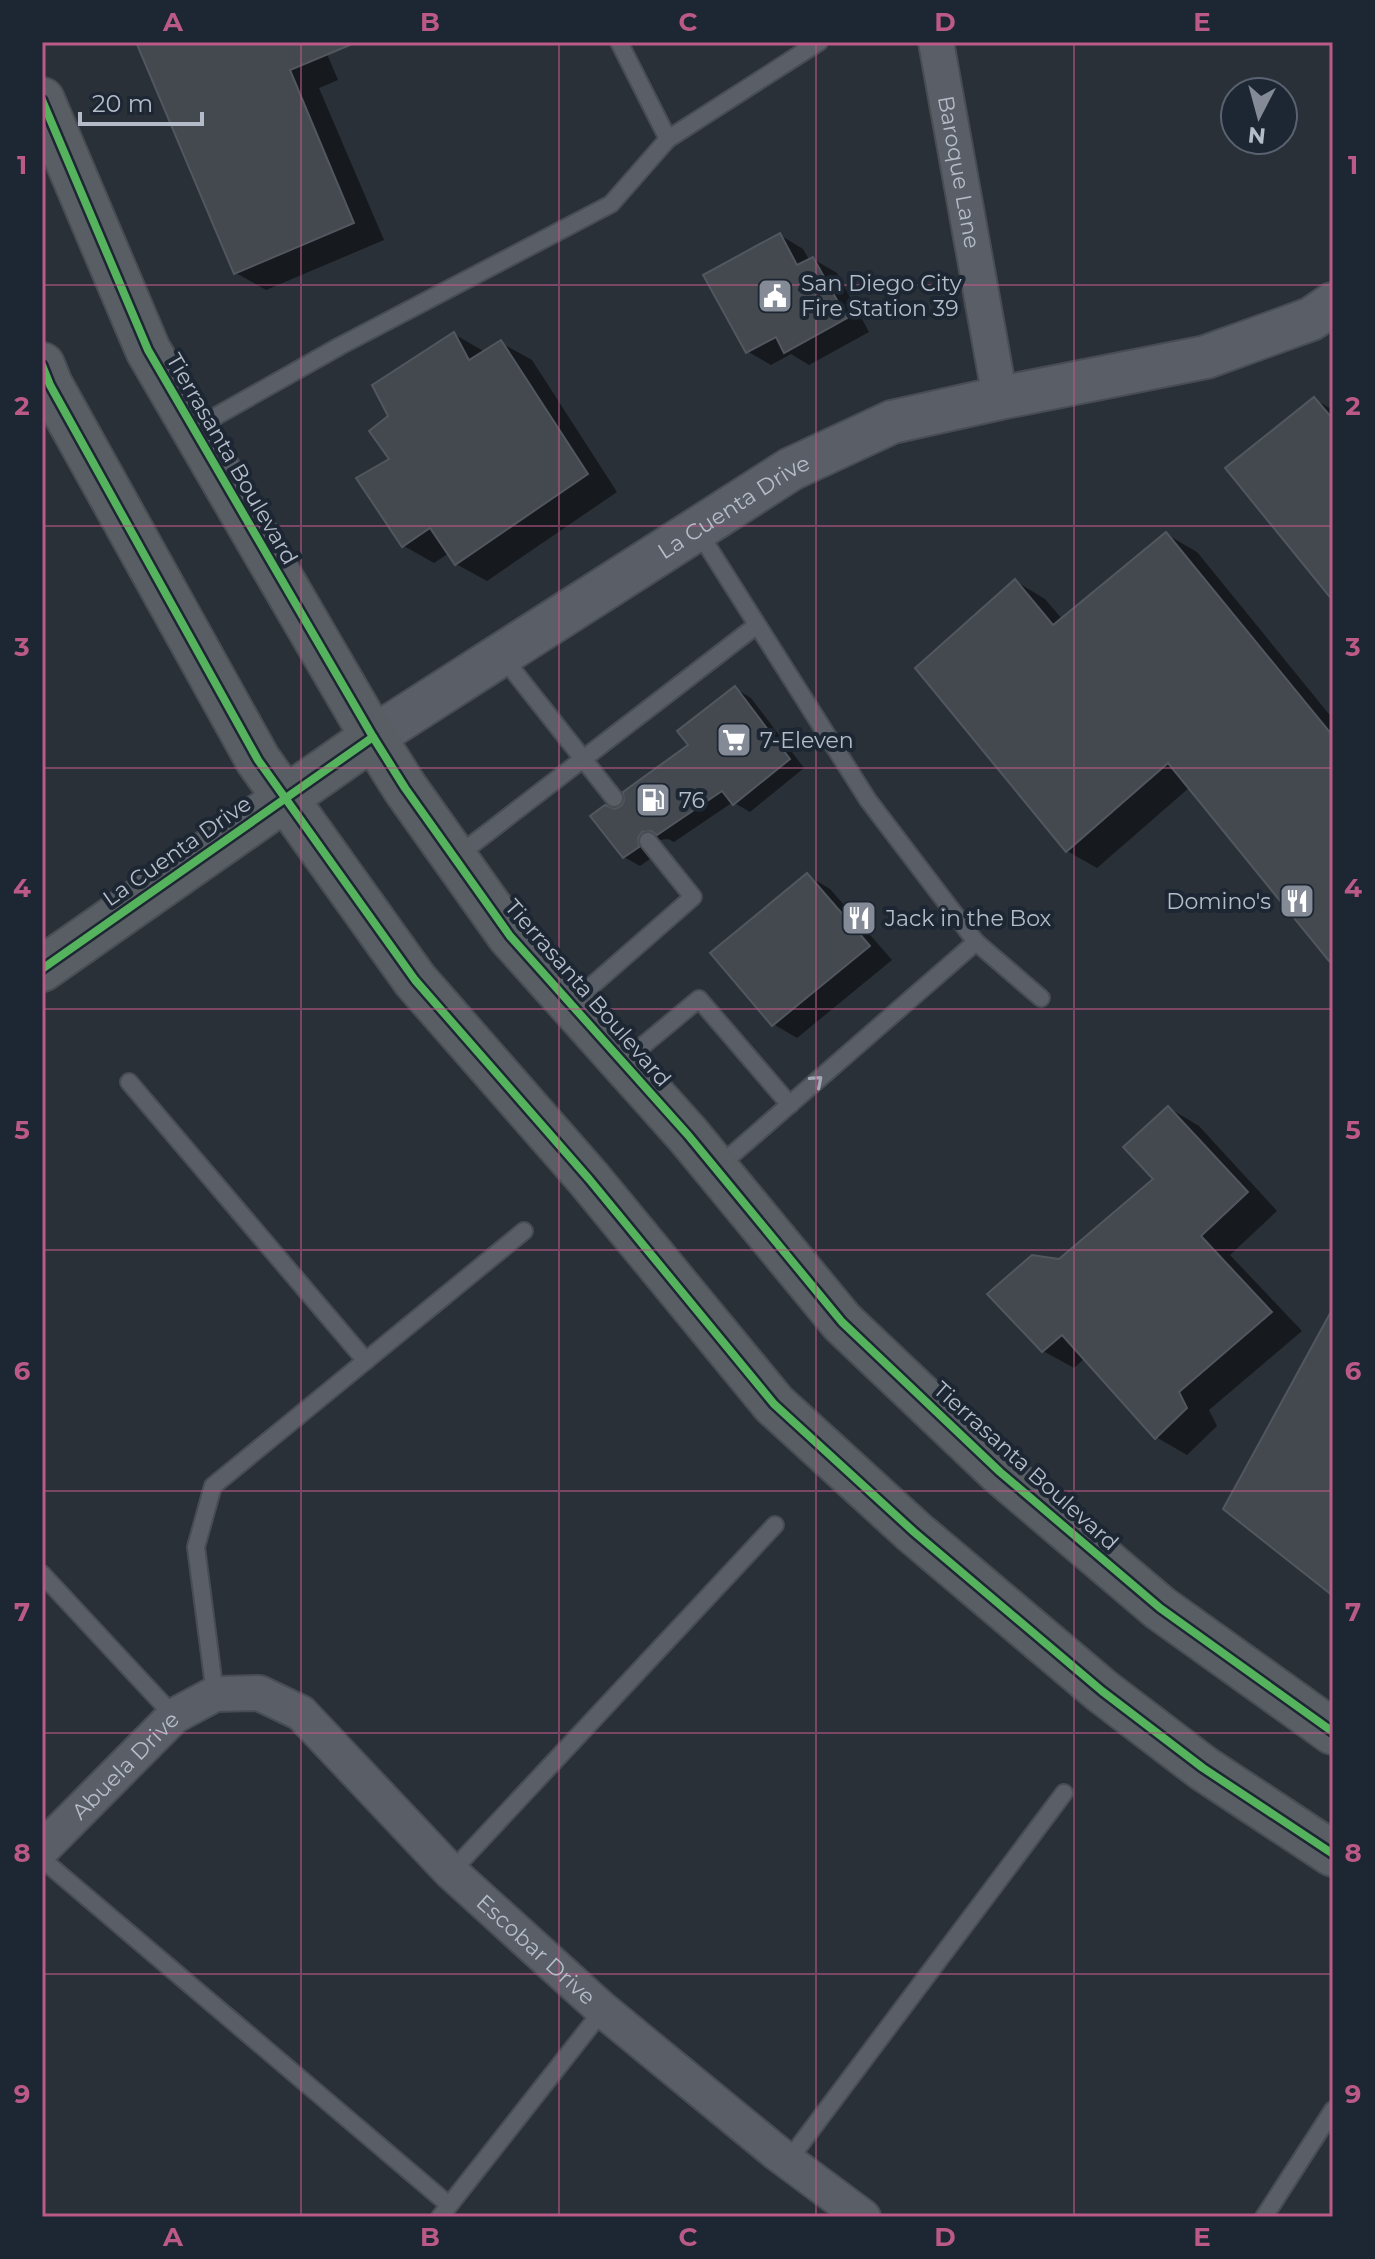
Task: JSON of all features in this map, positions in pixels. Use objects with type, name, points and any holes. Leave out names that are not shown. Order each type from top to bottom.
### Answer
[{"type":"main road","name":"Tierrasanta Boulevard","points":[[42,100],[148,350],[373,737],[510,936],[716,1169],[842,1322],[1000,1472],[1160,1608],[1330,1723]]},
{"type":"main road","points":[[42,365],[50,385],[258,760],[415,980],[589,1179],[774,1404],[914,1532],[1102,1691],[1203,1768],[1333,1854]]},
{"type":"main road","name":"La Cuenta Drive","points":[[42,969],[373,737]]},
{"type":"street","name":"Baroque Lane","points":[[936,42],[1000,398]]},
{"type":"street","name":"La Cuenta Drive","points":[[373,737],[791,469],[892,422],[1206,357],[1311,319],[1333,304]]},
{"type":"street","name":"Escobar Drive","points":[[215,1694],[259,1693],[301,1713],[451,1872],[603,2010],[788,2161],[863,2217]]},
{"type":"street","name":"Abuela Drive","points":[[42,1849],[174,1716],[215,1694]]},
{"type":"lane","points":[[619,42],[668,139]]},
{"type":"lane","points":[[194,429],[340,346],[611,204],[668,139],[819,42]]},
{"type":"lane","points":[[697,529],[868,800],[976,942],[1041,998]]},
{"type":"lane","points":[[455,858],[757,625]]},
{"type":"lane","points":[[501,655],[614,798]]},
{"type":"lane","points":[[571,1004],[693,897],[648,841]]},
{"type":"lane","points":[[716,1169],[976,942]]},
{"type":"lane","points":[[623,1062],[699,999],[790,1105]]},
{"type":"lane","points":[[129,1082],[366,1361]]},
{"type":"lane","points":[[215,1694],[196,1547],[213,1486],[524,1231]]},
{"type":"lane","points":[[451,1872],[775,1525]]},
{"type":"lane","points":[[42,1574],[174,1716]]},
{"type":"lane","points":[[788,2161],[1064,1793]]},
{"type":"lane","points":[[42,1859],[445,2211],[603,2010]]},
{"type":"lane","points":[[1264,2217],[1333,2110]]},
{"type":"building","points":[[136,42],[357,42],[290,70],[354,223],[234,274]]},
{"type":"building","name":"San Diego City Fire Station 39","points":[[780,233],[797,265],[813,257],[847,318],[784,353],[776,337],[746,353],[703,275]]},
{"type":"building","points":[[454,332],[469,360],[501,340],[588,474],[455,565],[430,528],[402,547],[356,478],[389,459],[369,431],[388,416],[372,385]]},
{"type":"building","points":[[1314,397],[1333,419],[1333,601],[1225,468]]},
{"type":"building","points":[[1166,532],[1333,736],[1333,966],[1168,763],[1066,852],[915,668],[1015,579],[1053,625]]},
{"type":"building","points":[[735,686],[790,759],[733,805],[722,791],[657,835],[651,831],[642,832],[638,838],[639,847],[623,858],[590,816],[605,805],[615,809],[621,806],[623,792],[688,745],[677,731]]},
{"type":"building","points":[[807,873],[870,946],[772,1026],[710,953]]},
{"type":"building","points":[[1168,1106],[1248,1192],[1201,1236],[1272,1312],[1179,1392],[1187,1408],[1155,1439],[1062,1335],[1042,1352],[987,1294],[1032,1255],[1059,1259],[1153,1179],[1123,1147]]},
{"type":"building","points":[[1333,1308],[1333,1596],[1223,1509]]},
{"type":"cycle path","points":[[42,100],[148,350],[373,737],[405,788],[510,936],[688,1135],[842,1322],[1000,1472],[1160,1608],[1333,1732]]},
{"type":"cycle path","points":[[42,365],[50,385],[258,760],[415,980],[589,1179],[774,1404],[914,1532],[1102,1691],[1203,1768],[1333,1854]]},
{"type":"cycle path","points":[[42,969],[373,737]]},
{"type":"place","name":"San Diego City Fire Station 39","points":[[775,296]]},
{"type":"place","name":"7-Eleven","points":[[734,740]]},
{"type":"place","name":"76","points":[[653,800]]},
{"type":"place","name":"Domino's","points":[[1297,901]]},
{"type":"place","name":"Jack in the Box","points":[[859,918]]}]
